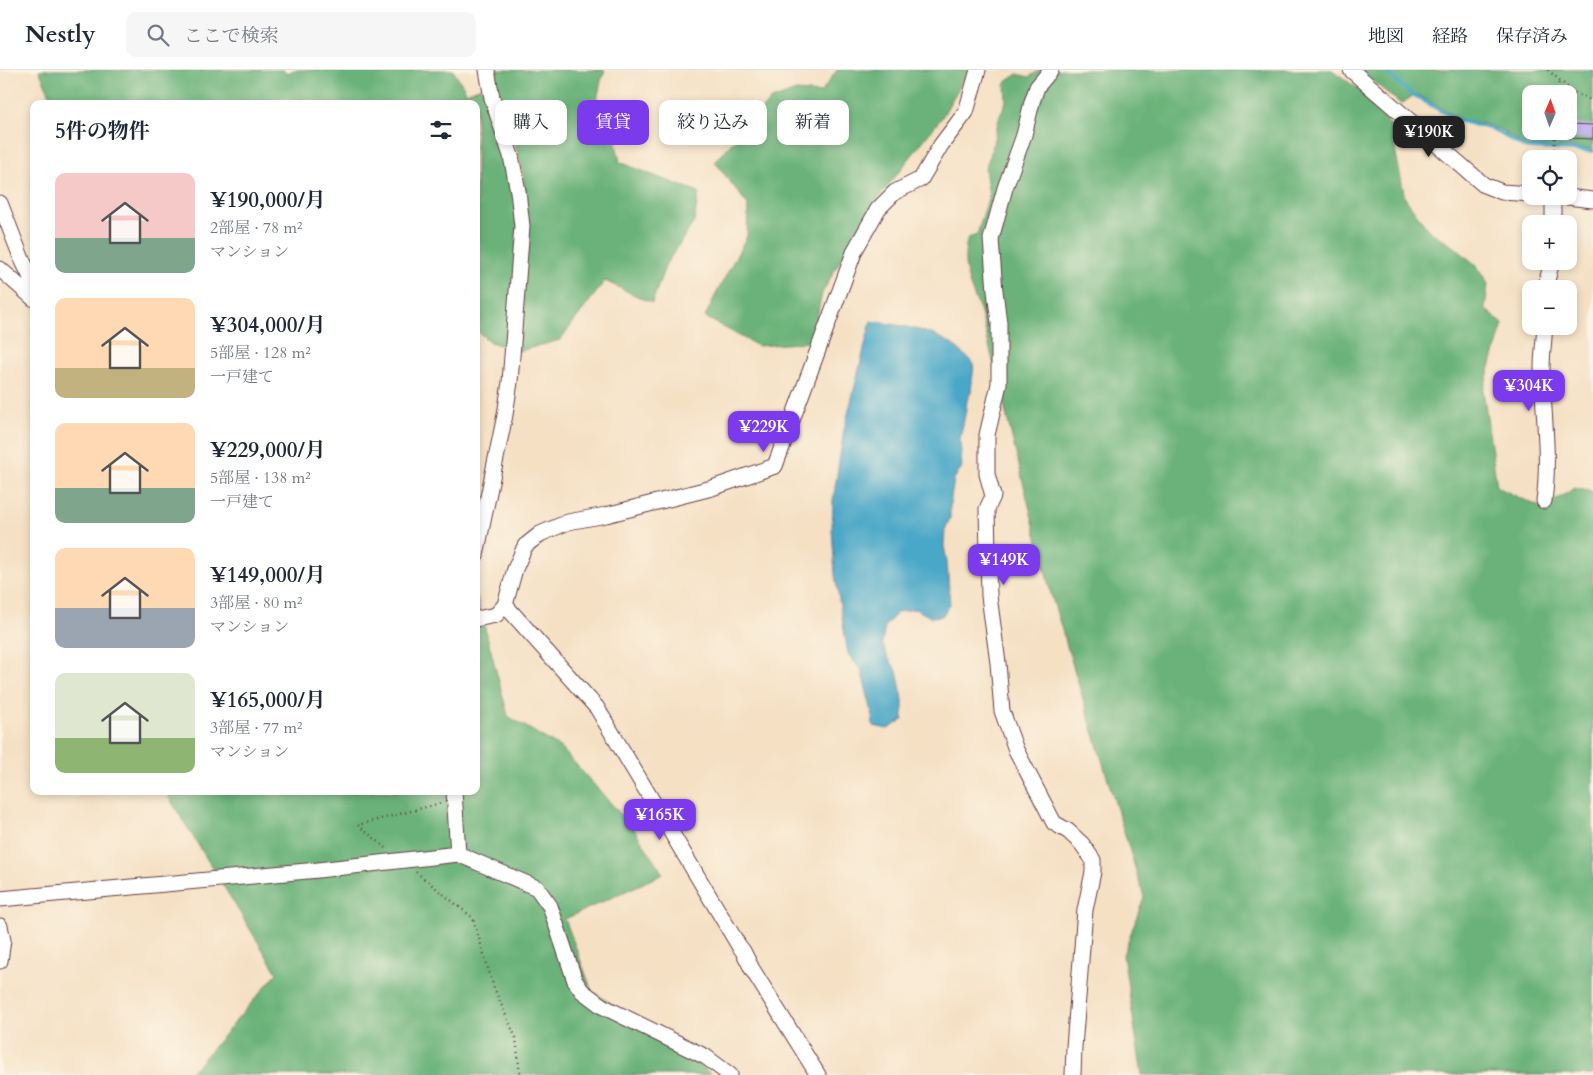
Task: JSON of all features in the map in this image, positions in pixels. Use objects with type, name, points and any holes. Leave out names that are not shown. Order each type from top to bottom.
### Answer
[{"type":"street","points":[[480,535],[509,390],[522,226],[511,156],[492,98],[487,70]]},
{"type":"street","points":[[480,618],[496,615],[505,605],[515,569],[525,546],[540,534],[568,522],[712,488],[774,466],[855,250],[878,209],[895,192],[921,179],[941,145],[966,112],[978,70]]},
{"type":"street","points":[[1051,70],[1037,87],[1024,135],[1004,188],[991,239],[994,291],[999,324],[999,384],[987,435],[987,474],[993,496],[988,509],[989,596],[1002,711],[1009,734],[1054,823],[1068,831],[1082,844],[1093,860],[1093,872],[1085,910],[1073,1075]]},
{"type":"street","points":[[1351,70],[1484,184],[1502,192],[1522,193]]},
{"type":"street","points":[[1577,198],[1593,200]]},
{"type":"street","points":[[0,203],[30,276]]},
{"type":"street","points":[[0,268],[30,295]]},
{"type":"street","points":[[1544,335],[1542,368],[1546,449],[1544,501]]},
{"type":"street","points":[[505,605],[597,708],[696,871],[701,883],[738,946],[743,951],[752,969],[818,1075]]},
{"type":"street","points":[[454,795],[458,854]]},
{"type":"street","points":[[0,900],[318,870],[458,854],[537,888],[550,906],[575,981],[582,991],[602,1006],[706,1058],[730,1075]]},
{"type":"street","points":[[0,926],[3,940],[0,961]]},
{"type":"path","points":[[1548,70],[1573,92],[1593,101]]},
{"type":"path","points":[[1559,81],[1559,85]]},
{"type":"path","points":[[388,850],[358,825],[454,795]]},
{"type":"path","points":[[412,869],[473,918],[494,988],[516,1038],[520,1075]]},
{"type":"green space","points":[[39,70],[283,70],[287,74],[293,70],[453,70],[466,93],[481,87],[487,93],[495,118],[495,145],[504,145],[523,204],[522,168],[515,145],[567,145],[567,100],[501,100],[490,70],[605,70],[597,100],[577,100],[577,145],[616,145],[620,162],[699,192],[694,222],[666,264],[652,303],[605,281],[560,340],[519,351],[490,342],[480,333],[480,100],[52,100]]},
{"type":"green space","points":[[837,70],[969,70],[942,117],[879,197],[856,232],[822,293],[812,342],[758,346],[705,317],[747,236],[748,205],[715,162],[730,145],[767,145],[767,103],[769,101],[796,91],[821,93]]},
{"type":"green space","points":[[1040,70],[1332,70],[1357,88],[1390,125],[1405,198],[1428,230],[1456,248],[1477,266],[1488,284],[1485,309],[1503,324],[1483,391],[1497,487],[1542,508],[1575,488],[1593,492],[1593,1075],[1142,1075],[1123,955],[1144,897],[1051,594],[980,309],[972,292],[965,266],[968,238],[977,235],[989,195],[985,168],[990,156],[999,118],[1006,102],[1005,83],[1017,74],[1029,77]]},
{"type":"green space","points":[[1359,70],[1593,70],[1593,149],[1526,146],[1499,129],[1461,120],[1419,95],[1414,95],[1401,104]]},
{"type":"green space","points":[[480,609],[508,716],[561,748],[634,829],[663,874],[565,919],[592,991],[682,1051],[712,1075],[187,1075],[199,1064],[277,973],[167,795],[480,795]]},
{"type":"water","points":[[871,321],[914,328],[934,335],[956,347],[974,364],[971,392],[967,400],[960,439],[962,467],[954,479],[950,518],[945,530],[944,546],[950,605],[942,616],[931,617],[915,609],[898,612],[885,626],[882,644],[897,671],[903,700],[903,720],[888,729],[873,726],[872,712],[861,670],[848,654],[835,575],[832,529],[833,500],[844,430]]},
{"type":"building","points":[[1578,124],[1593,125],[1593,139],[1578,138]]},
{"type":"waterway","points":[[1384,70],[1409,92],[1457,120],[1493,129],[1522,146],[1529,148],[1593,151]]}]
